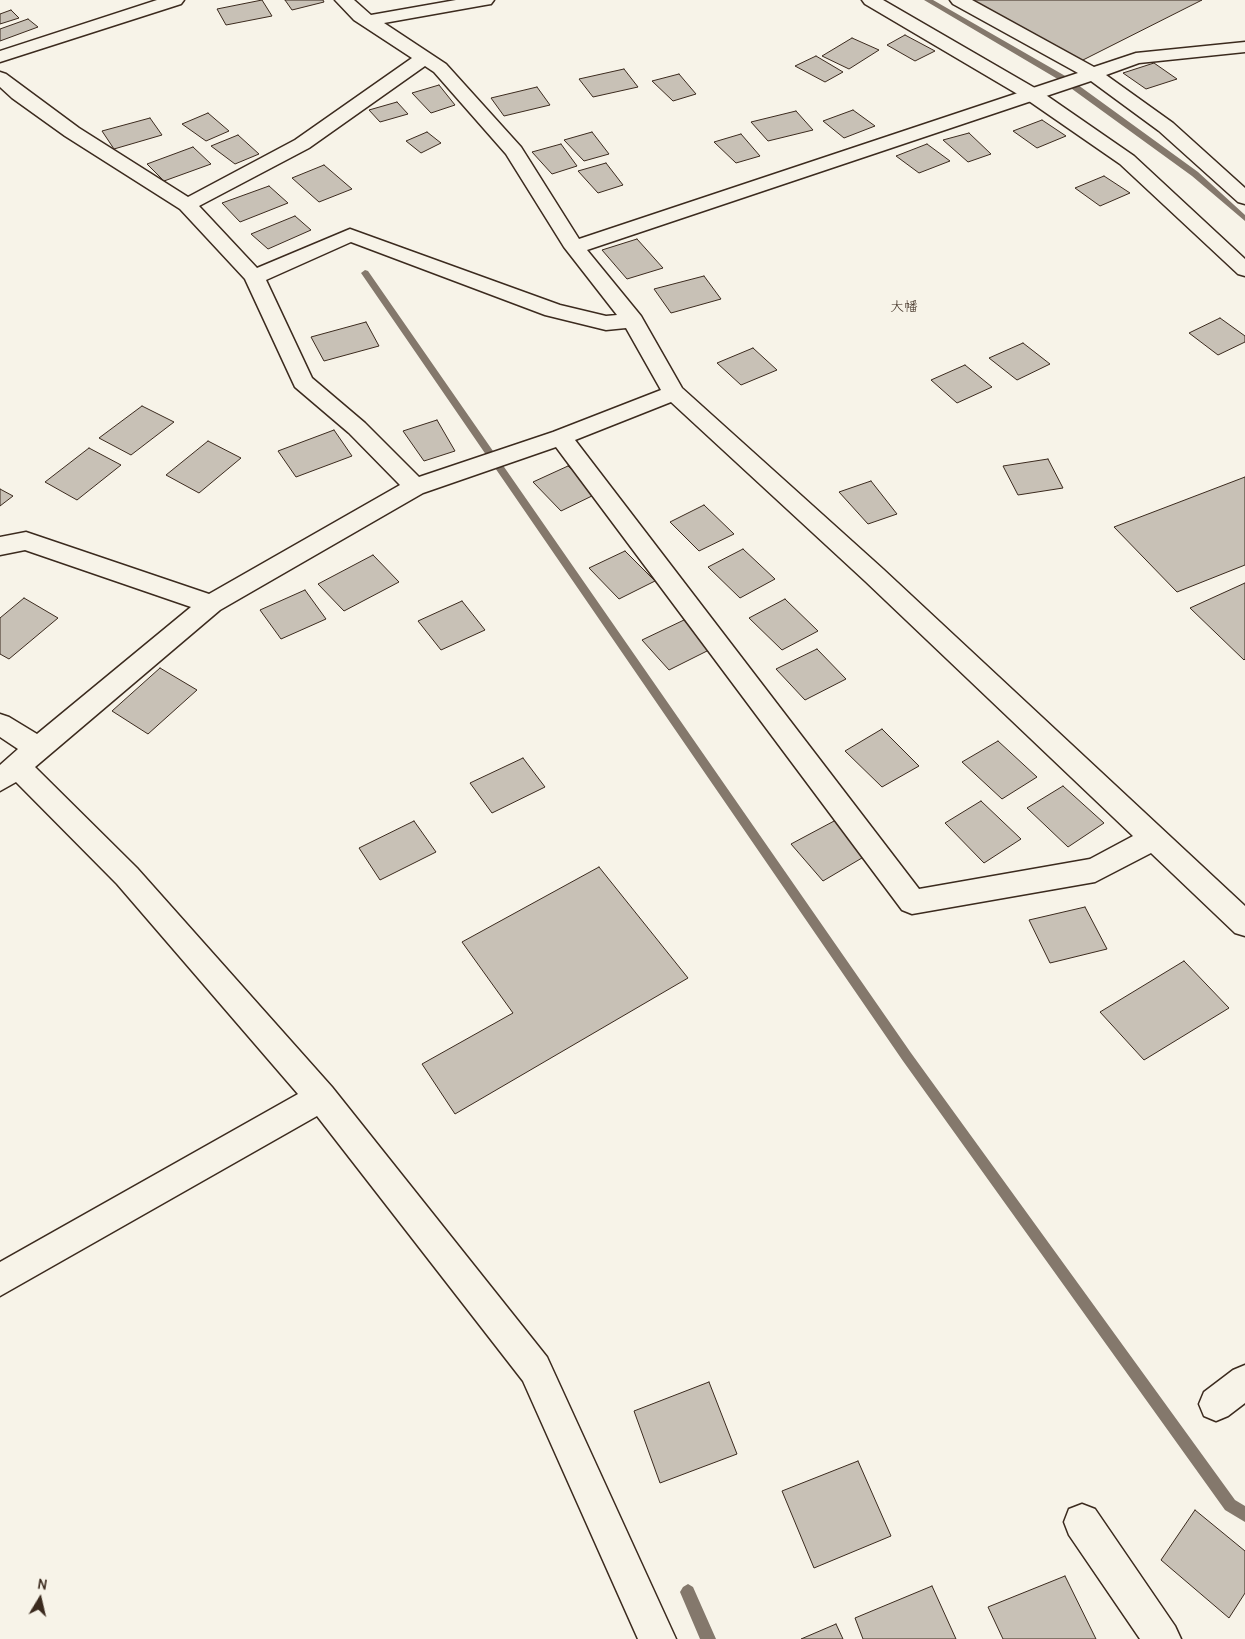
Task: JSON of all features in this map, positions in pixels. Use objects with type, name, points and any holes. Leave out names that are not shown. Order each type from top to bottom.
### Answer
[{"type":"street","points":[[0,57],[175,0]]},
{"type":"street","points":[[344,0],[368,21],[440,68],[514,151],[574,247],[633,321],[674,393],[874,576],[1245,924]]},
{"type":"street","points":[[368,21],[485,0]]},
{"type":"street","points":[[871,0],[1033,95],[1127,160],[1245,270]]},
{"type":"street","points":[[959,0],[1086,75],[1166,127],[1245,198]]},
{"type":"street","points":[[574,247],[1033,95],[1136,58],[1245,47]]},
{"type":"street","points":[[187,204],[302,144],[424,58]]},
{"type":"street","points":[[0,78],[72,132],[187,204],[254,277],[303,382],[357,428],[415,487]]},
{"type":"street","points":[[254,277],[350,235],[553,310],[606,324],[633,321]]},
{"type":"street","points":[[18,764],[210,604],[415,487],[561,437],[674,393]]},
{"type":"street","points":[[561,437],[912,902],[1095,870],[1153,838]]},
{"type":"street","points":[[0,546],[26,541],[210,604]]},
{"type":"street","points":[[0,724],[18,764],[126,876],[321,1097],[535,1370],[657,1639]]},
{"type":"street","points":[[0,1280],[321,1097]]},
{"type":"street","points":[[1216,1404],[1245,1382]]},
{"type":"street","points":[[1082,1522],[1162,1639]]},
{"type":"building","points":[[262,0],[272,16],[226,25],[217,9]]},
{"type":"building","points":[[285,0],[323,0],[324,2],[292,10]]},
{"type":"building","points":[[969,0],[1202,0],[1081,61]]},
{"type":"building","points":[[11,10],[19,18],[0,24],[0,14]]},
{"type":"building","points":[[28,19],[38,27],[0,41],[0,29]]},
{"type":"building","points":[[905,35],[935,51],[915,61],[887,45]]},
{"type":"building","points":[[852,38],[879,50],[849,69],[822,56]]},
{"type":"building","points":[[816,56],[843,72],[825,82],[795,66]]},
{"type":"building","points":[[1154,63],[1177,79],[1146,89],[1123,73]]},
{"type":"building","points":[[624,69],[638,87],[593,97],[579,79]]},
{"type":"building","points":[[679,74],[696,94],[673,101],[652,81]]},
{"type":"building","points":[[439,85],[455,105],[431,113],[412,93]]},
{"type":"building","points":[[537,87],[550,105],[504,116],[491,98]]},
{"type":"building","points":[[397,102],[408,114],[380,122],[369,110]]},
{"type":"building","points":[[853,110],[875,126],[844,138],[823,121]]},
{"type":"building","points":[[796,111],[813,130],[768,141],[751,122]]},
{"type":"building","points":[[208,113],[229,131],[206,141],[182,124]]},
{"type":"building","points":[[150,118],[162,135],[114,149],[102,131]]},
{"type":"building","points":[[1042,120],[1066,136],[1037,148],[1013,131]]},
{"type":"building","points":[[427,132],[441,143],[421,153],[406,141]]},
{"type":"building","points":[[592,132],[609,154],[584,161],[564,140]]},
{"type":"building","points":[[969,133],[991,154],[968,162],[943,140]]},
{"type":"building","points":[[741,134],[760,156],[736,163],[714,142]]},
{"type":"building","points":[[238,135],[259,154],[235,164],[211,146]]},
{"type":"building","points":[[561,144],[577,166],[552,174],[532,152]]},
{"type":"building","points":[[927,144],[950,161],[919,173],[896,156]]},
{"type":"building","points":[[193,147],[211,164],[164,181],[147,164]]},
{"type":"building","points":[[606,163],[623,185],[598,193],[578,171]]},
{"type":"building","points":[[324,165],[352,189],[319,202],[292,178]]},
{"type":"building","points":[[1104,176],[1130,193],[1100,206],[1075,188]]},
{"type":"building","points":[[269,186],[288,203],[240,222],[222,203]]},
{"type":"building","points":[[295,216],[311,230],[268,249],[251,234]]},
{"type":"building","points":[[637,239],[663,268],[627,279],[602,250]]},
{"type":"building","points":[[704,276],[721,299],[671,313],[654,289]]},
{"type":"building","points":[[1220,318],[1245,336],[1245,342],[1218,355],[1189,333]]},
{"type":"building","points":[[366,322],[379,346],[324,361],[311,337]]},
{"type":"building","points":[[1023,343],[1050,364],[1017,380],[989,358]]},
{"type":"building","points":[[753,348],[777,370],[741,385],[717,363]]},
{"type":"building","points":[[965,365],[992,387],[957,403],[931,380]]},
{"type":"building","points":[[142,406],[174,422],[131,455],[99,438]]},
{"type":"building","points":[[437,420],[455,451],[424,461],[403,431]]},
{"type":"building","points":[[334,430],[352,456],[296,477],[278,451]]},
{"type":"building","points":[[208,441],[241,458],[199,493],[166,475]]},
{"type":"building","points":[[89,448],[121,465],[77,500],[45,482]]},
{"type":"building","points":[[1048,459],[1063,488],[1018,495],[1003,466]]},
{"type":"building","points":[[568,466],[596,494],[561,511],[533,482]]},
{"type":"building","points":[[1245,477],[1245,565],[1177,592],[1114,527]]},
{"type":"building","points":[[871,481],[897,514],[868,524],[839,492]]},
{"type":"building","points":[[0,489],[13,496],[0,506]]},
{"type":"building","points":[[704,505],[734,534],[699,551],[670,522]]},
{"type":"building","points":[[743,549],[775,579],[740,598],[708,567]]},
{"type":"building","points":[[625,551],[655,581],[619,599],[589,568]]},
{"type":"building","points":[[373,555],[399,582],[344,611],[318,584]]},
{"type":"building","points":[[1245,583],[1245,659],[1244,660],[1190,608]]},
{"type":"building","points":[[305,590],[326,619],[281,639],[260,610]]},
{"type":"building","points":[[24,598],[58,618],[9,659],[0,654],[0,618]]},
{"type":"building","points":[[785,599],[818,631],[782,650],[749,618]]},
{"type":"building","points":[[462,601],[485,630],[441,650],[418,621]]},
{"type":"building","points":[[684,620],[711,649],[669,670],[642,640]]},
{"type":"building","points":[[817,649],[846,679],[805,700],[776,669]]},
{"type":"building","points":[[160,668],[197,690],[148,734],[112,711]]},
{"type":"building","points":[[882,729],[919,766],[882,787],[845,751]]},
{"type":"building","points":[[998,741],[1037,777],[1002,799],[962,762]]},
{"type":"building","points":[[523,758],[545,787],[492,813],[470,783]]},
{"type":"building","points":[[1063,786],[1104,823],[1068,847],[1027,808]]},
{"type":"building","points":[[981,801],[1021,839],[984,863],[945,823]]},
{"type":"building","points":[[836,820],[867,855],[823,881],[791,844]]},
{"type":"building","points":[[414,821],[436,852],[380,880],[359,848]]},
{"type":"building","points":[[599,867],[688,978],[455,1114],[422,1064],[513,1013],[462,942]]},
{"type":"building","points":[[1085,907],[1107,949],[1050,963],[1029,920]]},
{"type":"building","points":[[1184,961],[1229,1008],[1144,1060],[1100,1012]]},
{"type":"building","points":[[709,1382],[737,1454],[660,1483],[634,1411]]},
{"type":"building","points":[[858,1461],[891,1536],[814,1568],[782,1491]]},
{"type":"building","points":[[1195,1510],[1245,1551],[1245,1593],[1229,1618],[1161,1560]]},
{"type":"building","points":[[1065,1576],[1096,1639],[1003,1639],[988,1607]]},
{"type":"building","points":[[932,1586],[956,1639],[863,1639],[855,1618]]},
{"type":"building","points":[[836,1624],[843,1639],[801,1639]]},
{"type":"waterway","points":[[928,0],[1064,79],[1195,174],[1245,219]]},
{"type":"waterway","points":[[365,273],[907,1057],[1230,1505],[1245,1515]]},
{"type":"waterway","points":[[688,1592],[708,1639]]},
{"type":"district","name":"大幡","points":[[904,307]]}]
